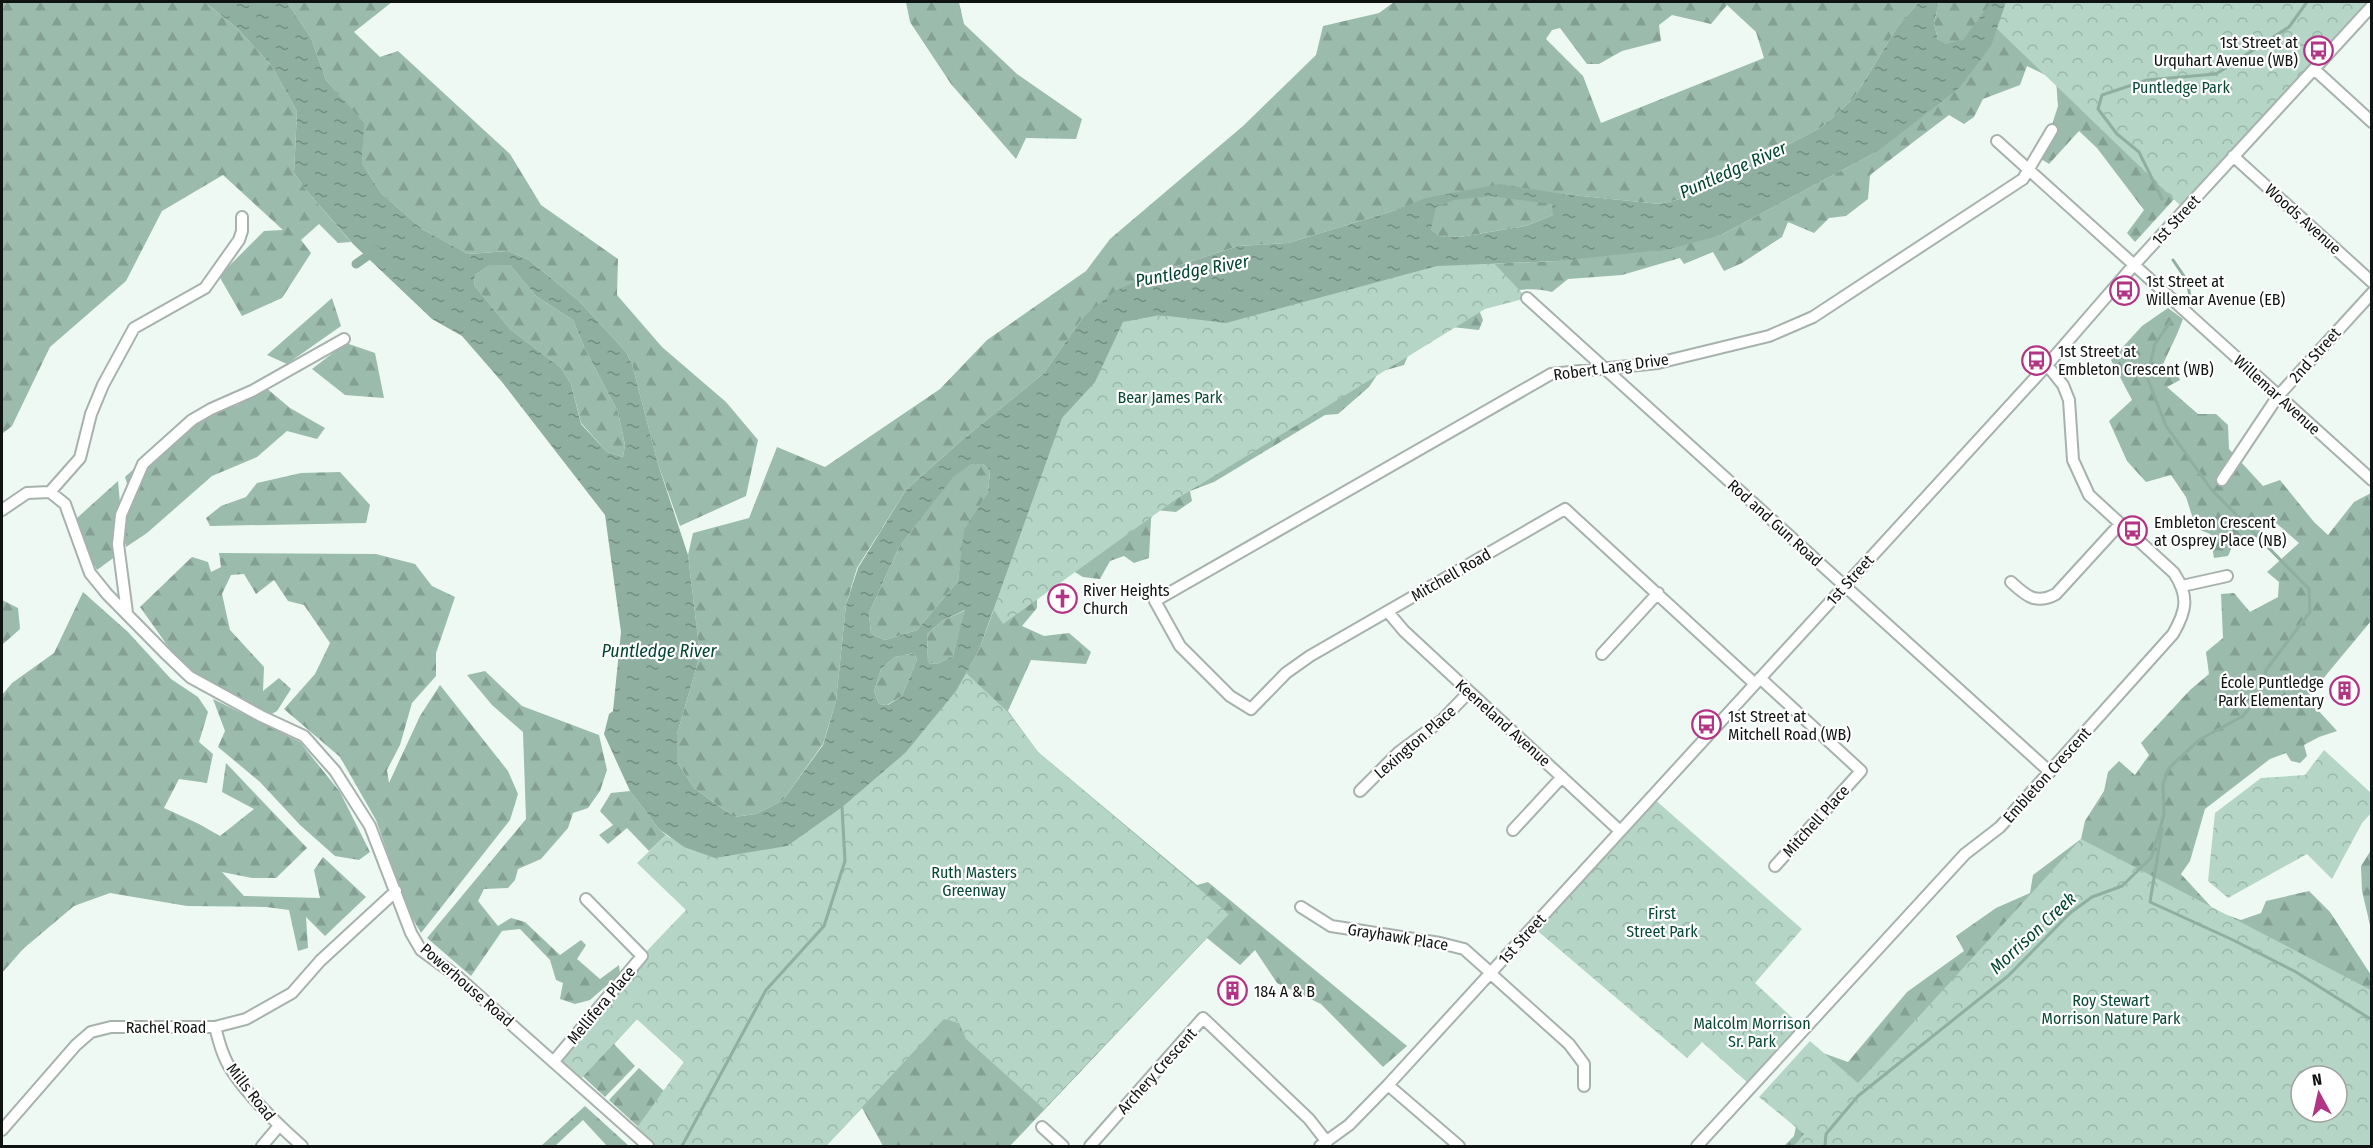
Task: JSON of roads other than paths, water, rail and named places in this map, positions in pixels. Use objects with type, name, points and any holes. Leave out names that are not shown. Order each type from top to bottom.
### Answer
[{"type":"street","name":"1st Street","points":[[1323,1144],[1348,1125],[1389,1085],[2372,6]]},
{"type":"street","points":[[2314,69],[2372,122]]},
{"type":"street","name":"Robert Lang Drive","points":[[1155,601],[1551,374],[1658,363],[1769,336],[1813,317],[2023,178],[2052,130]]},
{"type":"street","name":"Willemar Avenue","points":[[1997,141],[2372,480]]},
{"type":"street","name":"Woods Avenue","points":[[2234,156],[2372,282]]},
{"type":"street","points":[[2,510],[27,493],[50,492],[80,458],[91,414],[103,385],[134,328],[205,288],[239,240],[242,231],[242,217]]},
{"type":"street","name":"2nd Street","points":[[2222,480],[2278,396],[2372,293]]},
{"type":"street","name":"Rod and Gun Road","points":[[1527,298],[2050,772]]},
{"type":"street","points":[[127,613],[118,544],[121,515],[143,464],[192,420],[211,409],[252,392],[344,339]]},
{"type":"street","points":[[2047,365],[2063,385],[2069,400],[2073,460],[2089,495],[2174,573],[2182,586],[2227,576]]},
{"type":"street","name":"Powerhouse Road","points":[[50,492],[65,504],[90,573],[107,594],[190,677],[261,716],[304,736],[336,771],[370,826],[411,933],[421,950],[458,977],[648,1146]]},
{"type":"street","name":"Mitchell Road","points":[[1155,601],[1180,646],[1230,696],[1251,709],[1294,667],[1565,509],[1758,681]]},
{"type":"street","points":[[2011,582],[2033,599],[2045,600],[2056,594],[2120,524]]},
{"type":"street","name":"Embleton Crescent","points":[[1697,1146],[1965,854],[2000,827],[2173,634],[2182,619],[2184,610],[2182,586]]},
{"type":"street","points":[[1602,654],[1658,593]]},
{"type":"street","name":"Keeneland Avenue","points":[[1388,612],[1404,631],[1620,831]]},
{"type":"street","name":"Mitchell Place","points":[[1758,681],[1861,771],[1775,866]]},
{"type":"street","name":"Lexington Place","points":[[1360,792],[1400,752],[1442,720],[1469,692]]},
{"type":"street","points":[[1513,830],[1563,777]]},
{"type":"street","name":"Rachel Road","points":[[2,1130],[76,1045],[91,1032],[111,1027],[215,1027],[246,1019],[292,993],[320,961],[396,891]]},
{"type":"street","name":"Mellifera Place","points":[[554,1061],[642,956],[586,899]]},
{"type":"street","name":"Grayhawk Place","points":[[1301,907],[1331,926],[1440,943],[1464,949],[1569,1044],[1584,1064],[1584,1086]]},
{"type":"street","name":"Archery Crescent","points":[[1090,1146],[1203,1018],[1309,1119],[1323,1144]]},
{"type":"street","name":"Mills Road","points":[[215,1027],[222,1051],[231,1070],[279,1126],[302,1146]]},
{"type":"street","points":[[1389,1085],[1459,1146]]},
{"type":"street","points":[[262,1146],[279,1126]]},
{"type":"street","points":[[1042,1127],[1063,1146]]},
{"type":"water","name":"Puntledge River","points":[[205,2],[287,2],[311,38],[326,80],[364,123],[362,163],[381,193],[422,229],[468,254],[508,251],[529,260],[579,301],[626,352],[632,364],[658,464],[688,555],[700,655],[677,734],[677,762],[694,788],[734,817],[756,814],[783,800],[823,745],[836,701],[846,605],[858,568],[906,490],[962,440],[1044,373],[1083,317],[1115,291],[1150,275],[1238,246],[1288,243],[1396,210],[1426,198],[1500,184],[1562,194],[1660,204],[1688,197],[1822,127],[1854,98],[1898,26],[1919,2],[1939,2],[1934,23],[1938,40],[1946,44],[1963,40],[1991,2],[2006,2],[1991,46],[1959,88],[1878,151],[1721,235],[1670,249],[1558,261],[1437,266],[1226,323],[1160,315],[1123,322],[1095,382],[1062,418],[979,650],[956,691],[906,752],[842,807],[787,846],[715,858],[684,847],[659,829],[630,791],[604,734],[609,714],[613,711],[621,632],[605,515],[502,382],[462,336],[432,319],[353,244],[307,191],[294,173],[297,111],[271,65],[237,28]],"holes":[[[1490,196],[1552,204],[1553,215],[1526,226],[1460,237],[1439,236],[1431,229],[1436,207],[1454,200]],[[490,265],[510,265],[536,296],[573,320],[585,349],[618,412],[625,445],[623,457],[607,452],[581,424],[571,384],[561,368],[510,329],[474,285],[475,275]],[[972,464],[983,464],[990,471],[988,492],[964,530],[958,581],[917,630],[885,640],[871,634],[869,613],[899,547],[954,476]],[[965,610],[953,656],[937,664],[928,663],[927,634],[942,621]],[[914,653],[917,659],[902,696],[888,705],[879,704],[874,691],[881,669],[895,657]]]},
{"type":"waterway","name":"Morrison Creek","points":[[2162,199],[2139,152],[2117,134],[2098,109],[2102,95],[2147,80],[2216,74],[2289,27],[2307,2]]},
{"type":"waterway","points":[[356,264],[376,250]]},
{"type":"waterway","name":"Morrison Creek","points":[[2173,260],[2188,282],[2190,300]]},
{"type":"waterway","name":"Morrison Creek","points":[[1825,1146],[1826,1134],[1858,1096],[2008,976],[2070,913],[2092,897],[2122,886],[2151,858],[2164,815],[2163,784],[2169,768],[2199,740],[2243,716],[2260,694],[2266,670],[2310,612],[2309,589],[2211,489],[2166,426],[2147,377],[2155,344],[2170,322]]},
{"type":"waterway","points":[[682,1146],[766,990],[824,926],[845,861],[842,807]]},
{"type":"waterway","points":[[2162,829],[2150,902],[2296,972],[2372,1020]]},
{"type":"place","name":"1st Street at Urquhart Avenue (WB)","points":[[2319,51]]},
{"type":"place","name":"1st Street at Willemar Avenue (EB)","points":[[2125,290]]},
{"type":"place","name":"1st Street at Embleton Crescent (WB)","points":[[2037,360]]},
{"type":"place","name":"Embleton Crescent at Osprey Place (NB)","points":[[2133,531]]},
{"type":"place","name":"River Heights Church","points":[[1062,599]]},
{"type":"place","name":"École Puntledge Park Elementary","points":[[2345,691]]},
{"type":"place","name":"1st Street at Mitchell Road (WB)","points":[[1707,725]]},
{"type":"place","name":"184 A & B","points":[[1233,991]]},
{"type":"park label","name":"Puntledge Park","points":[[2181,87]]},
{"type":"park label","name":"Bear James Park","points":[[1170,397]]},
{"type":"park label","name":"Ruth Masters Greenway","points":[[974,881]]},
{"type":"park label","name":"First Street Park","points":[[1662,922]]},
{"type":"park label","name":"Roy Stewart Morrison Nature Park","points":[[2111,1009]]},
{"type":"park label","name":"Malcolm Morrison Sr. Park","points":[[1752,1032]]}]
